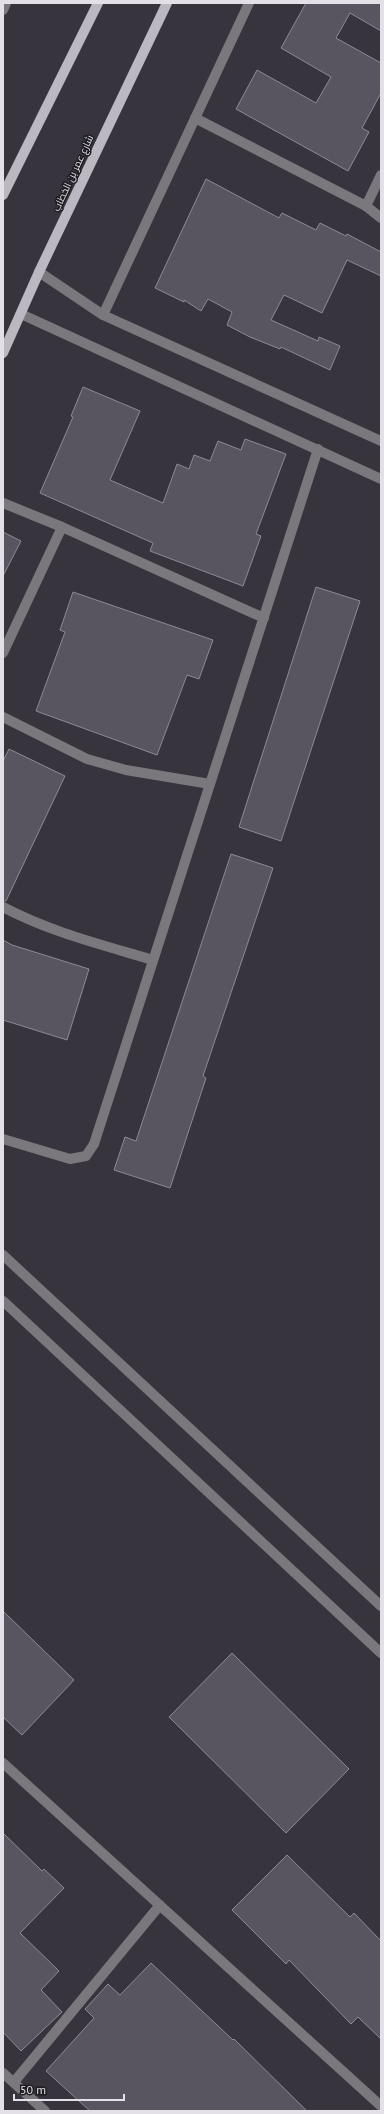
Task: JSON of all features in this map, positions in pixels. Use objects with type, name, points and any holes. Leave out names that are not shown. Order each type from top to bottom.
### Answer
[{"type":"main road","points":[[3,195],[98,3]]},
{"type":"main road","name":"شارع عمر بن الخطاب","points":[[3,353],[39,272],[167,3]]},
{"type":"street","points":[[3,10],[6,3]]},
{"type":"street","points":[[103,315],[249,3]]},
{"type":"street","points":[[195,118],[366,206],[381,218]]},
{"type":"street","points":[[366,206],[381,175]]},
{"type":"street","points":[[39,272],[103,315],[381,441]]},
{"type":"street","points":[[20,314],[381,479]]},
{"type":"street","points":[[3,1139],[70,1160],[86,1156],[94,1144],[318,449]]},
{"type":"street","points":[[3,503],[62,527],[264,618]]},
{"type":"street","points":[[3,653],[62,527]]},
{"type":"street","points":[[3,717],[87,759],[126,770],[210,784]]},
{"type":"street","points":[[3,907],[20,916],[70,936],[153,960]]},
{"type":"street","points":[[3,1255],[381,1606]]},
{"type":"street","points":[[3,1301],[381,1653]]},
{"type":"street","points":[[3,1762],[381,2106]]},
{"type":"street","points":[[14,2082],[160,1905]]},
{"type":"street","points":[[3,2073],[45,2111]]},
{"type":"building","points":[[306,3],[381,3],[381,31],[350,13],[336,38],[381,63],[381,93],[362,128],[369,132],[348,171],[236,109],[257,70],[316,103],[331,77],[281,48]]},
{"type":"building","points":[[206,179],[279,218],[282,213],[316,230],[320,223],[346,236],[347,234],[381,252],[381,276],[347,260],[322,313],[284,295],[271,320],[318,341],[319,337],[340,346],[330,370],[281,347],[280,349],[250,337],[227,325],[232,312],[208,299],[201,311],[184,300],[184,302],[155,288]]},
{"type":"building","points":[[83,387],[140,411],[110,480],[163,503],[177,464],[189,469],[194,455],[210,461],[218,441],[241,450],[245,439],[286,454],[256,534],[261,536],[243,586],[150,551],[153,543],[40,493],[73,417],[71,416]]},
{"type":"building","points":[[3,532],[21,541],[3,576]]},
{"type":"building","points":[[316,587],[360,601],[281,841],[239,827]]},
{"type":"building","points":[[73,592],[213,640],[199,679],[187,675],[157,755],[36,711],[65,632],[60,630]]},
{"type":"building","points":[[9,749],[65,776],[6,901],[3,901],[3,761]]},
{"type":"building","points":[[231,854],[273,868],[203,1076],[206,1078],[170,1188],[114,1170],[125,1137],[136,1141]]},
{"type":"building","points":[[3,940],[12,945],[89,969],[67,1040],[3,1020]]},
{"type":"building","points":[[3,1611],[74,1680],[22,1735],[3,1717]]},
{"type":"building","points":[[232,1653],[349,1769],[286,1833],[169,1717]]},
{"type":"building","points":[[3,1833],[42,1871],[44,1869],[64,1888],[20,1933],[59,1971],[41,1990],[62,2012],[21,2051],[3,2032]]},
{"type":"building","points":[[287,1855],[350,1917],[354,1913],[381,1941],[381,2039],[358,2017],[351,2024],[289,1960],[286,1964],[232,1910]]},
{"type":"building","points":[[151,1963],[233,2040],[234,2039],[307,2111],[90,2111],[46,2071],[94,2018],[85,2009],[108,1984],[120,1995]]}]
